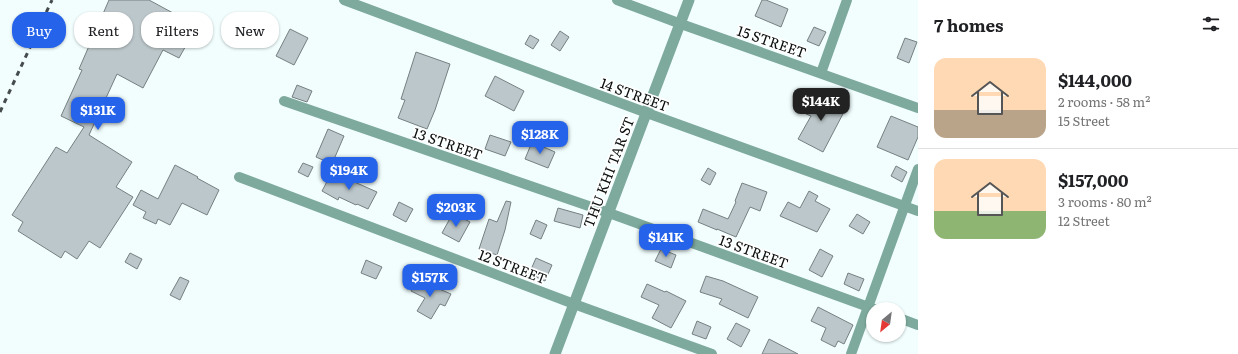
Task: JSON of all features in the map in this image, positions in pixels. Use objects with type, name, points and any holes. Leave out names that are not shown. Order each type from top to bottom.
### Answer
[{"type":"street","name":"14 STREET","points":[[344,0],[918,212]]},
{"type":"street","name":"15 STREET","points":[[617,0],[918,108]]},
{"type":"street","name":"THU KHI TAR ST","points":[[555,354],[689,0]]},
{"type":"street","points":[[820,73],[847,0]]},
{"type":"street","name":"13 STREET","points":[[284,101],[609,213],[866,306]]},
{"type":"street","points":[[873,302],[904,206],[918,169]]},
{"type":"street","name":"12 STREET","points":[[239,178],[574,304],[712,354]]},
{"type":"street","points":[[851,354],[866,320]]},
{"type":"street","points":[[906,321],[918,325]]},
{"type":"building","points":[[109,0],[149,0],[171,12],[141,12],[141,48],[185,48],[179,58],[163,50],[143,88],[117,74],[89,135],[132,162],[116,187],[133,197],[100,248],[89,241],[77,259],[65,251],[61,258],[18,231],[23,222],[12,215],[56,147],[67,153],[84,127],[61,116],[82,70],[79,69],[88,48],[133,48],[133,12],[104,12]]},
{"type":"building","points":[[762,0],[766,0],[788,9],[781,27],[755,16]]},
{"type":"building","points":[[814,27],[826,32],[819,46],[807,41]]},
{"type":"building","points":[[290,29],[308,38],[294,65],[276,56]]},
{"type":"building","points":[[560,31],[569,37],[560,51],[551,45]]},
{"type":"building","points":[[530,35],[539,40],[533,49],[525,44]]},
{"type":"building","points":[[905,38],[917,42],[909,63],[897,58]]},
{"type":"building","points":[[416,52],[450,64],[435,110],[427,129],[398,118],[405,100],[401,99]]},
{"type":"building","points":[[495,76],[524,91],[514,111],[485,96]]},
{"type":"building","points":[[297,85],[312,91],[307,102],[292,97]]},
{"type":"building","points":[[815,93],[846,108],[823,152],[798,139],[811,116],[806,114]]},
{"type":"building","points":[[891,116],[918,127],[918,137],[908,160],[877,147]]},
{"type":"building","points":[[328,129],[344,136],[332,164],[316,157]]},
{"type":"building","points":[[490,135],[511,142],[505,156],[485,149]]},
{"type":"building","points":[[532,142],[555,152],[548,168],[525,159]]},
{"type":"building","points":[[303,163],[313,167],[308,177],[298,172]]},
{"type":"building","points":[[175,165],[219,190],[207,215],[182,203],[170,225],[158,219],[156,224],[143,218],[146,212],[133,205],[141,190],[158,199]]},
{"type":"building","points":[[896,166],[907,172],[902,182],[891,176]]},
{"type":"building","points":[[708,168],[716,173],[710,185],[701,180]]},
{"type":"building","points":[[332,172],[377,192],[368,209],[339,197],[338,200],[322,191]]},
{"type":"building","points":[[742,183],[767,192],[760,211],[750,207],[736,237],[698,222],[703,209],[728,219],[736,202],[735,201]]},
{"type":"building","points":[[809,191],[818,196],[815,201],[830,209],[817,232],[780,216],[788,202],[800,208]]},
{"type":"building","points":[[506,201],[511,202],[505,230],[497,255],[479,249],[489,219],[497,222]]},
{"type":"building","points":[[399,202],[413,209],[406,222],[393,215]]},
{"type":"building","points":[[558,208],[583,215],[580,228],[554,221]]},
{"type":"building","points":[[453,213],[470,222],[459,242],[442,233]]},
{"type":"building","points":[[857,214],[870,222],[863,234],[849,226]]},
{"type":"building","points":[[536,220],[547,225],[541,239],[530,234]]},
{"type":"building","points":[[661,249],[676,255],[671,268],[655,261]]},
{"type":"building","points":[[820,249],[833,256],[822,277],[809,270]]},
{"type":"building","points":[[130,253],[142,259],[137,269],[125,262]]},
{"type":"building","points":[[536,258],[552,265],[545,281],[529,274]]},
{"type":"building","points":[[366,260],[382,267],[376,279],[361,273]]},
{"type":"building","points":[[848,273],[864,279],[859,291],[844,284]]},
{"type":"building","points":[[706,276],[723,281],[758,297],[748,318],[719,304],[722,299],[700,292]]},
{"type":"building","points":[[180,277],[189,281],[180,300],[170,295]]},
{"type":"building","points":[[416,279],[451,294],[445,306],[440,304],[431,319],[417,311],[425,298],[411,291]]},
{"type":"building","points":[[647,284],[686,301],[671,328],[652,318],[659,305],[641,297]]},
{"type":"building","points":[[818,307],[853,325],[844,344],[838,341],[835,347],[821,340],[826,328],[811,321]]},
{"type":"building","points":[[697,321],[711,327],[706,339],[692,334]]},
{"type":"building","points":[[736,323],[750,330],[741,347],[727,339]]},
{"type":"building","points":[[769,339],[798,354],[762,354]]},
{"type":"railway","points":[[0,112],[52,0]]}]
